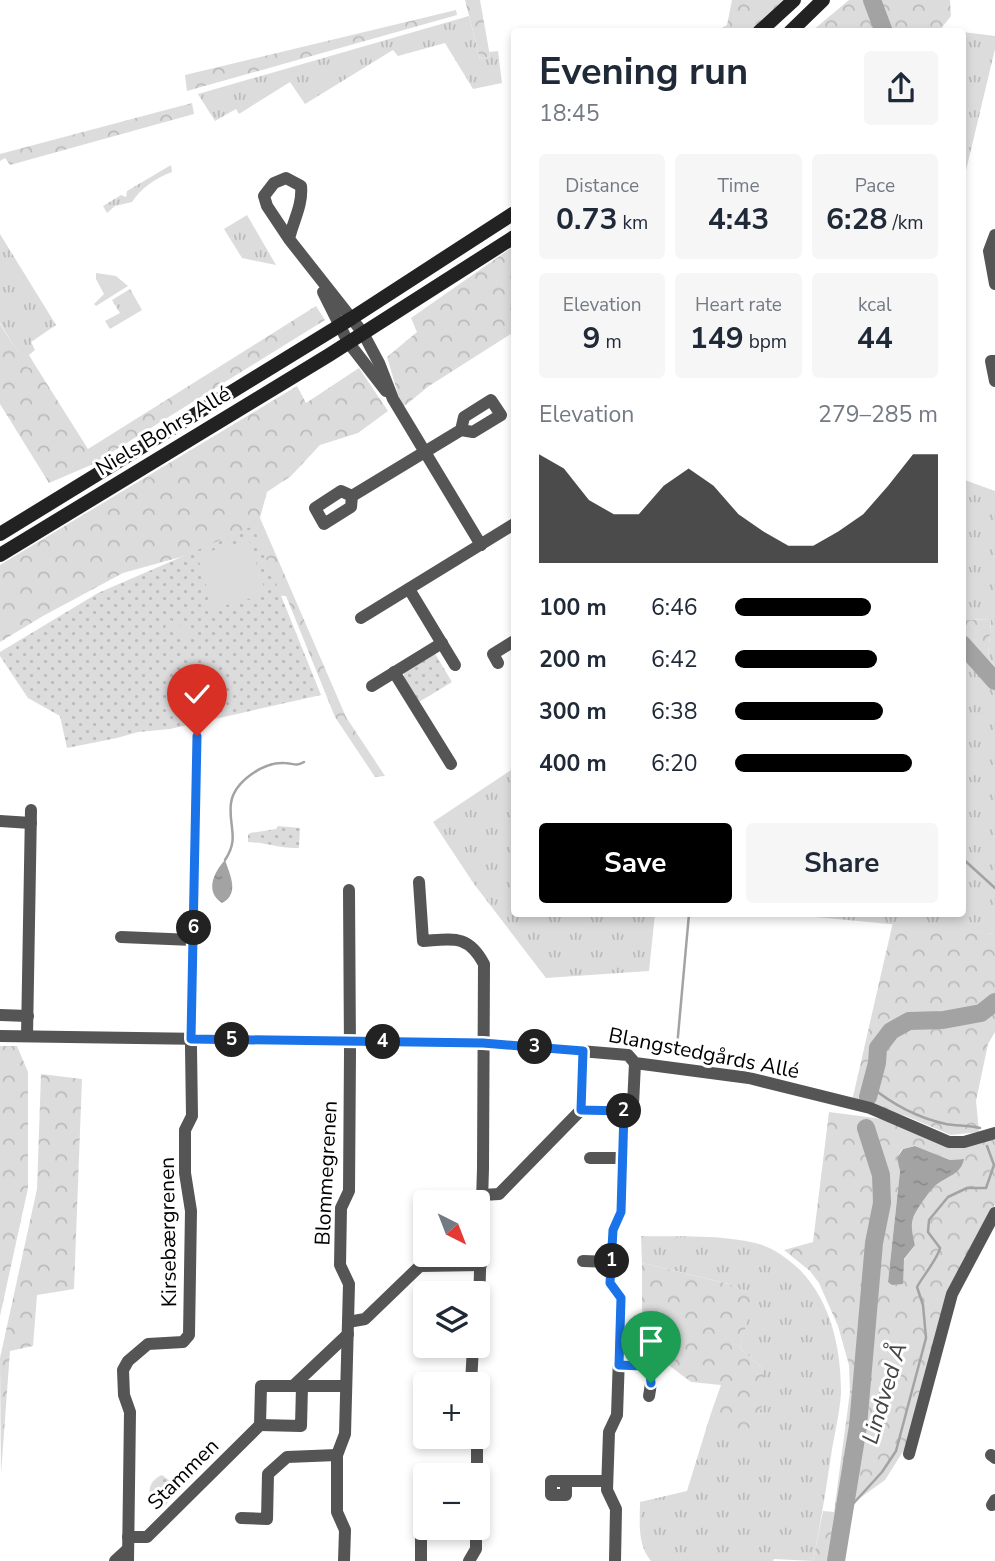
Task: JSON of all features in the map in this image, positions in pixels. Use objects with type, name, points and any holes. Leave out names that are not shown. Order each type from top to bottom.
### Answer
[{"type":"street","points":[[763,28],[794,0]]},
{"type":"street","points":[[794,28],[823,0]]},
{"type":"street","name":"Niels Bohrs Allé","points":[[0,555],[249,403],[447,257],[511,214]]},
{"type":"street","points":[[995,235],[989,251],[995,284]]},
{"type":"street","points":[[289,239],[351,329],[481,545]]},
{"type":"street","name":"Niels Bohrs Allé","points":[[0,534],[511,239]]},
{"type":"street","points":[[995,361],[991,361],[995,382]]},
{"type":"street","points":[[352,496],[461,429]]},
{"type":"street","points":[[361,618],[511,526]]},
{"type":"street","points":[[409,589],[455,665]]},
{"type":"street","points":[[372,686],[442,643]]},
{"type":"street","points":[[498,663],[493,654],[511,643]]},
{"type":"street","points":[[394,672],[451,764]]},
{"type":"street","name":"Kirsebærgrenen","points":[[128,1549],[130,1412],[124,1395],[123,1370],[128,1361],[148,1344],[183,1342],[189,1335],[191,1211],[184,1181],[185,1130],[192,1116],[197,736]]},
{"type":"street","points":[[0,821],[31,817],[27,1037]]},
{"type":"street","points":[[419,882],[423,941],[458,939],[469,943],[484,964],[481,1190]]},
{"type":"street","name":"Blommegrenen","points":[[344,1561],[345,1530],[337,1512],[337,1455],[345,1434],[349,1284],[340,1265],[341,1208],[349,1191],[349,890]]},
{"type":"street","points":[[121,937],[193,940]]},
{"type":"street","points":[[0,1015],[28,1016]]},
{"type":"street","name":"Blangstedgårds Allé","points":[[0,1036],[483,1043],[628,1055],[635,1063],[749,1078],[870,1108],[949,1142],[971,1141],[994,1133]]},
{"type":"street","points":[[490,1199],[499,1194],[581,1110],[583,1051]]},
{"type":"street","points":[[581,1110],[624,1111],[633,1105],[635,1063]]},
{"type":"street","points":[[615,1561],[617,1509],[607,1490],[607,1481],[609,1432],[617,1415],[621,1298],[610,1283],[613,1230],[621,1212],[624,1111]]},
{"type":"street","points":[[590,1158],[622,1158]]},
{"type":"street","points":[[909,1454],[952,1294],[995,1213]]},
{"type":"street","points":[[583,1261],[612,1262]]},
{"type":"street","points":[[346,1385],[297,1386],[261,1386],[260,1425],[301,1426],[297,1386],[348,1328],[365,1319],[419,1267]]},
{"type":"street","points":[[619,1365],[640,1365],[646,1369],[652,1379],[649,1396]]},
{"type":"street","name":"Stammen","points":[[115,1561],[146,1537],[260,1425]]},
{"type":"street","points":[[241,1518],[267,1519],[268,1474],[287,1457],[337,1455]]},
{"type":"street","points":[[566,1481],[607,1481]]},
{"type":"street","points":[[421,1540],[421,1561]]},
{"type":"street","points":[[469,1561],[476,1549],[476,1540]]},
{"type":"green space","points":[[465,0],[480,0],[490,56],[480,59]]},
{"type":"green space","points":[[732,0],[783,0],[753,28],[721,28],[727,25]]},
{"type":"green space","points":[[849,0],[950,0],[951,16],[942,28],[816,28]]},
{"type":"green space","points":[[456,10],[457,15],[187,91],[185,75]]},
{"type":"green space","points":[[469,16],[480,59],[490,56],[489,52],[498,51],[502,83],[473,89],[445,43],[398,56],[393,50],[305,104],[290,82],[239,114],[236,109],[215,121],[198,94]]},
{"type":"green space","points":[[966,32],[995,36],[995,49],[966,170]]},
{"type":"green space","points":[[192,103],[194,114],[10,165],[5,158],[0,161],[0,154]]},
{"type":"green space","points":[[171,165],[172,172],[149,184],[132,202],[115,206],[107,213],[103,206],[121,195],[126,197],[127,191]]},
{"type":"green space","points":[[247,215],[276,265],[242,258],[224,229]]},
{"type":"green space","points":[[0,234],[56,325],[31,342],[35,350],[29,355],[35,365],[28,369],[0,323]]},
{"type":"green space","points":[[511,248],[511,334],[429,386],[402,408],[387,357],[417,332],[411,318]]},
{"type":"green space","points":[[96,273],[116,276],[128,286],[96,306],[94,304],[104,294],[96,279]]},
{"type":"green space","points":[[130,289],[142,310],[110,329],[105,321],[120,313],[112,300]]},
{"type":"green space","points":[[316,306],[325,320],[91,465],[49,483],[0,404],[0,324],[28,368],[35,365],[88,449]]},
{"type":"green space","points":[[359,368],[388,411],[358,433],[320,445],[291,476],[267,492],[260,518],[346,717],[385,776],[375,777],[335,717],[286,596],[268,595],[249,538],[123,573],[0,642],[0,565],[297,386],[306,403]]},
{"type":"green space","points":[[966,480],[995,491],[995,666],[988,659],[991,619],[966,620]]},
{"type":"green space","points":[[253,526],[321,695],[170,729],[138,732],[67,748],[60,716],[28,698],[0,652],[98,593]]},
{"type":"green space","points":[[249,540],[266,594],[213,609],[197,555]]},
{"type":"green space","points":[[991,619],[988,659],[995,666],[995,690],[966,658],[966,620]]},
{"type":"green space","points":[[171,620],[190,633],[185,641],[165,627]]},
{"type":"green space","points":[[434,652],[452,682],[419,702],[404,678],[404,673]]},
{"type":"green space","points":[[966,654],[995,690],[995,934],[816,917],[966,917]]},
{"type":"green space","points":[[511,770],[511,917],[655,917],[649,971],[546,978],[474,884],[433,822]]},
{"type":"green space","points":[[278,826],[300,828],[299,848],[248,842],[250,833],[276,829]]},
{"type":"green space","points":[[893,922],[995,934],[995,1032],[988,1044],[976,1101],[979,1132],[951,1135],[906,1116],[852,1101]]},
{"type":"green space","points":[[0,1046],[17,1046],[28,1072],[28,1188],[0,1316]]},
{"type":"green space","points":[[41,1074],[82,1079],[74,1289],[37,1295],[33,1346],[10,1351],[1,1474],[0,1358],[37,1189]]},
{"type":"green space","points":[[829,1112],[890,1120],[947,1147],[995,1139],[995,1204],[949,1294],[904,1450],[885,1480],[839,1513],[834,1561],[813,1561],[823,1511],[834,1512],[850,1392],[849,1365],[838,1326],[819,1283],[810,1271],[784,1250],[813,1242]],"holes":[[[915,1146],[950,1160],[963,1159],[957,1172],[933,1188],[916,1209],[911,1224],[915,1245],[888,1282],[900,1170],[897,1158],[902,1149]]]},
{"type":"green space","points":[[641,1236],[715,1237],[765,1246],[799,1269],[819,1296],[836,1342],[841,1392],[813,1561],[651,1561],[643,1548],[640,1502],[687,1491],[711,1413],[742,1440],[764,1403],[764,1370],[740,1348],[753,1296],[729,1284],[642,1263]]},
{"type":"green space","points":[[642,1263],[729,1284],[754,1296],[740,1348],[764,1370],[764,1403],[742,1441],[711,1413],[721,1385],[691,1382],[642,1345]]},
{"type":"green space","points":[[162,1475],[170,1481],[173,1494],[166,1505],[158,1507],[151,1499],[150,1490],[153,1481]]},
{"type":"water","points":[[225,860],[232,889],[231,895],[222,903],[212,888],[214,876]]},
{"type":"water","points":[[915,1146],[950,1160],[964,1159],[960,1169],[935,1186],[917,1210],[912,1220],[915,1245],[904,1259],[903,1284],[892,1285],[888,1282],[900,1171],[897,1158],[903,1149]]},
{"type":"waterway","name":"Lindved Å","points":[[872,0],[882,28]]},
{"type":"waterway","name":"Lindved Å","points":[[966,648],[995,681]]},
{"type":"waterway","points":[[225,860],[232,845],[230,811],[233,795],[238,788],[251,775],[267,766],[284,763],[297,765],[304,762]]},
{"type":"waterway","points":[[966,862],[995,888]]},
{"type":"waterway","points":[[677,1047],[689,917]]},
{"type":"waterway","name":"Lindved Å","points":[[868,1097],[878,1048],[891,1031],[909,1021],[943,1020],[981,1013],[995,1002]]},
{"type":"waterway","name":"Lindved Å","points":[[870,1086],[887,1099],[925,1118],[946,1124],[980,1128]]},
{"type":"waterway","points":[[836,1561],[858,1426],[874,1243],[882,1203],[881,1175],[866,1128]]},
{"type":"waterway","name":"Lindved Å","points":[[842,1516],[882,1472],[896,1451],[926,1338],[923,1305],[917,1287],[940,1248],[928,1232],[929,1220],[948,1197],[967,1188],[986,1188],[994,1165],[987,1146]]},
{"type":"route","points":[[197,736],[191,1039],[483,1043],[583,1051],[581,1110],[624,1111],[621,1212],[613,1230],[610,1283],[621,1298],[619,1365],[642,1366],[650,1374],[651,1383]]}]
